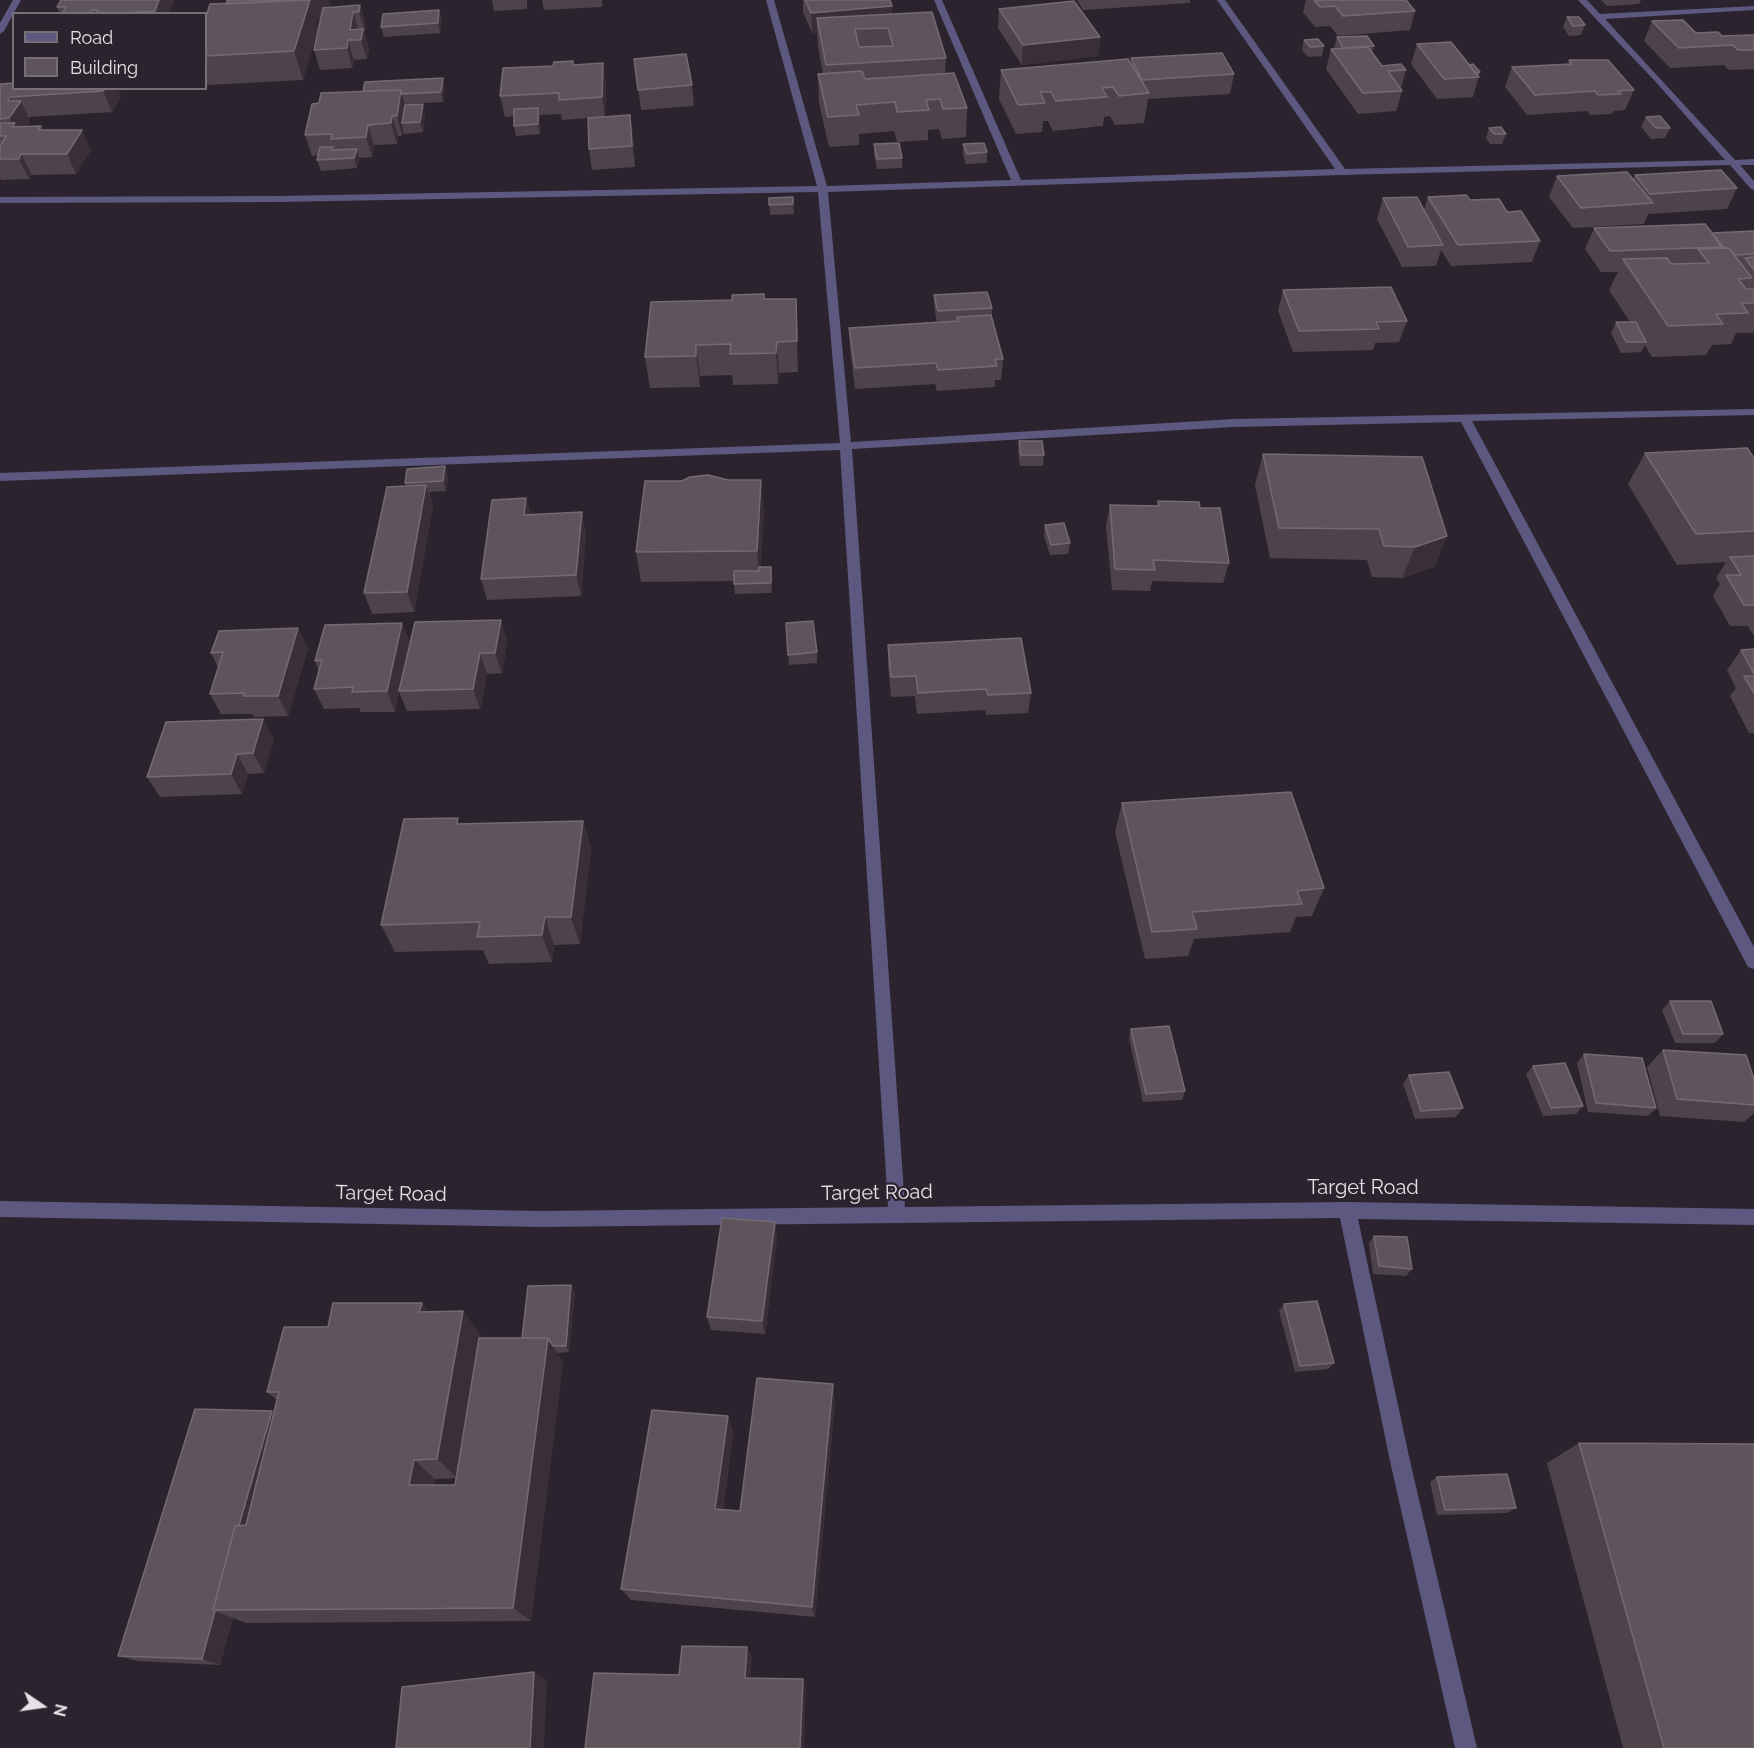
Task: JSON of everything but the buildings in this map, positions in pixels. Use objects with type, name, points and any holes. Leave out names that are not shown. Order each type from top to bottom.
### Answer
[{"type":"street","points":[[0,31],[16,0]]},
{"type":"street","points":[[770,0],[823,189],[846,446],[897,1216]]},
{"type":"street","points":[[938,0],[1018,184]]},
{"type":"street","points":[[1221,0],[1342,172]]},
{"type":"street","points":[[1582,0],[1754,187]]},
{"type":"street","points":[[1599,16],[1754,8]]},
{"type":"street","points":[[0,200],[279,199],[823,189],[1342,172],[1754,162]]},
{"type":"street","points":[[0,477],[846,446],[1234,423],[1754,412]]},
{"type":"street","points":[[1464,417],[1754,962]]},
{"type":"street","name":"Target Road","points":[[0,1209],[542,1219],[1347,1210],[1754,1217]]},
{"type":"street","points":[[1347,1210],[1400,1461],[1466,1748]]}]
